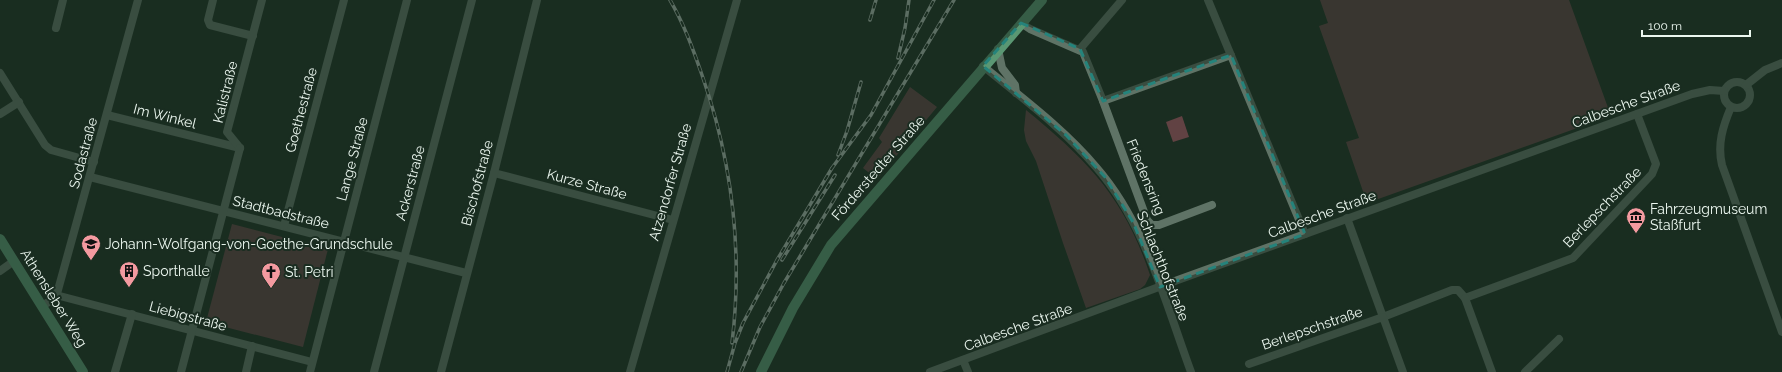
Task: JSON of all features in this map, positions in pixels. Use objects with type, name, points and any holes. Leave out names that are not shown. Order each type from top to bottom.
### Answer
[{"type":"main road","name":"Förderstedter Straße","points":[[761,372],[793,308],[824,254],[983,66],[1042,0]]},
{"type":"main road","name":"Athensleber Weg","points":[[0,239],[84,372]]},
{"type":"street","points":[[56,28],[64,0]]},
{"type":"street","name":"Sodastraße","points":[[56,295],[138,0]]},
{"type":"street","points":[[213,0],[208,20],[210,25],[252,36]]},
{"type":"street","name":"Kalistraße","points":[[240,148],[227,132],[262,0]]},
{"type":"street","name":"Goethestraße","points":[[284,226],[344,0]]},
{"type":"street","name":"Lange Straße","points":[[310,372],[407,0]]},
{"type":"street","name":"Ackerstraße","points":[[374,372],[403,257],[472,0]]},
{"type":"street","name":"Bischofstraße","points":[[440,372],[494,173],[537,0]]},
{"type":"street","name":"Atzendorfer Straße","points":[[630,372],[737,0]]},
{"type":"street","points":[[1021,23],[1030,29],[1080,50],[1122,0]]},
{"type":"street","points":[[1208,0],[1305,234]]},
{"type":"street","name":"Schlachthofstraße","points":[[998,49],[1002,68],[1015,85],[1016,93]]},
{"type":"street","name":"Friedensring","points":[[1080,50],[1083,52],[1147,220],[1152,225],[1159,224],[1212,205]]},
{"type":"street","points":[[1102,101],[1231,55]]},
{"type":"street","points":[[1746,85],[1765,70],[1782,63]]},
{"type":"street","name":"Schlachthofstraße","points":[[983,66],[1071,140],[1105,177],[1133,222],[1160,287],[1191,372]]},
{"type":"street","points":[[0,73],[44,145],[51,150],[94,162]]},
{"type":"street","points":[[1733,82],[1740,82],[1746,85],[1749,92],[1747,102],[1738,108],[1731,106],[1726,102],[1724,91],[1727,85],[1733,82]]},
{"type":"street","name":"Calbesche Straße","points":[[930,372],[1348,218],[1692,94],[1710,90],[1724,91]]},
{"type":"street","points":[[0,114],[19,102]]},
{"type":"street","points":[[1731,106],[1720,140],[1719,151],[1722,165],[1782,332]]},
{"type":"street","name":"Berlepschstraße","points":[[1249,364],[1383,317],[1452,290],[1458,290],[1465,298],[1573,258],[1655,171],[1656,164],[1637,114]]},
{"type":"street","name":"Im Winkel","points":[[107,115],[240,148]]},
{"type":"street","points":[[181,372],[240,148]]},
{"type":"street","name":"Kurze Straße","points":[[494,173],[673,220]]},
{"type":"street","name":"Stadtbadstraße","points":[[90,176],[466,273]]},
{"type":"street","name":"Berlepschstraße","points":[[1348,218],[1403,372]]},
{"type":"street","points":[[0,272],[14,261]]},
{"type":"street","points":[[42,306],[52,300],[56,295]]},
{"type":"street","name":"Liebigstraße","points":[[56,295],[312,362]]},
{"type":"street","points":[[1465,298],[1492,372]]},
{"type":"street","points":[[115,372],[132,314]]},
{"type":"street","points":[[1525,372],[1559,338]]},
{"type":"street","points":[[246,372],[252,346]]},
{"type":"street","points":[[964,360],[968,372]]},
{"type":"highlighted area","points":[[1021,23],[1080,49],[1103,101],[1231,55],[1305,234],[1160,287],[1133,222],[1105,177],[1066,135],[983,66]]},
{"type":"shaded area","points":[[1320,0],[1569,0],[1611,116],[1367,203],[1346,142],[1359,138],[1319,26],[1328,23]]},
{"type":"shaded area","points":[[910,87],[937,107],[877,179],[863,168],[882,142],[879,138]]},
{"type":"shaded area","points":[[1026,110],[1068,146],[1086,164],[1102,182],[1116,202],[1140,248],[1150,275],[1145,285],[1140,289],[1086,308],[1036,161],[1026,141],[1024,130]]},
{"type":"shaded area","points":[[1182,116],[1189,137],[1173,142],[1166,122]]},
{"type":"shaded area","points":[[232,224],[328,249],[303,347],[206,322]]},
{"type":"railway","points":[[670,0],[684,27],[702,75],[721,140],[728,174],[735,241],[736,275],[732,343]]},
{"type":"railway","points":[[870,20],[876,0]]},
{"type":"railway","points":[[898,58],[905,28],[909,0]]},
{"type":"railway","points":[[727,372],[735,343],[743,323],[777,260],[832,168],[871,115],[934,0]]},
{"type":"railway","points":[[741,372],[760,327],[784,283],[954,0]]},
{"type":"railway","points":[[838,155],[847,131],[861,82]]},
{"type":"railway","points":[[782,260],[835,175]]},
{"type":"place","name":"Fahrzeugmuseum Staßfurt","points":[[1636,234]]},
{"type":"place","name":"Johann-Wolfgang-von-Goethe-Grundschule","points":[[91,261]]},
{"type":"place","name":"Sporthalle","points":[[129,288]]},
{"type":"place","name":"St. Petri","points":[[271,289]]}]
